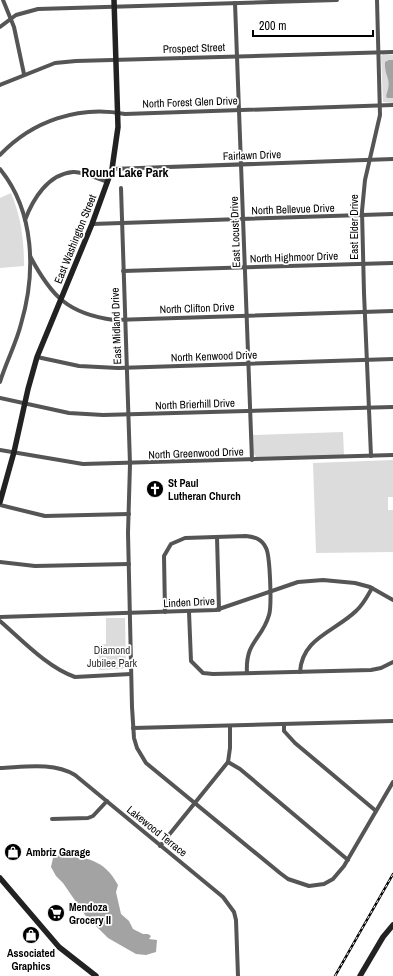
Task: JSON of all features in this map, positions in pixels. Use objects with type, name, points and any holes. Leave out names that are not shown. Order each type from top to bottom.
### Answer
[{"type":"main road","name":"East Washington Street","points":[[0,502],[38,357],[92,224],[112,169],[118,127],[114,3]]},
{"type":"main road","points":[[0,878],[59,947],[96,976]]},
{"type":"main road","points":[[360,976],[383,937],[393,925]]},
{"type":"street","points":[[3,0],[11,19],[20,50],[24,74]]},
{"type":"street","points":[[0,27],[22,13],[38,9],[114,3],[235,3],[337,0]]},
{"type":"street","name":"East Elder Drive","points":[[371,456],[363,264],[362,195],[376,137],[380,106],[377,0]]},
{"type":"street","name":"East Locust Drive","points":[[235,3],[252,460]]},
{"type":"street","name":"Prospect Street","points":[[0,85],[24,74],[55,63],[116,59],[393,52]]},
{"type":"street","name":"North Forest Glen Drive","points":[[0,155],[19,137],[57,117],[92,112],[118,112],[125,114],[393,105]]},
{"type":"street","name":"Fairlawn Drive","points":[[112,169],[393,159]]},
{"type":"street","points":[[0,169],[17,198],[25,220],[30,256],[28,285],[21,323],[0,382]]},
{"type":"street","points":[[25,220],[32,203],[39,193],[47,184],[60,175],[73,172],[108,182]]},
{"type":"street","name":"East Midland Drive","points":[[121,188],[130,464],[128,514],[131,674],[133,728],[137,748],[146,763],[280,873],[303,885],[317,886],[333,879],[339,874],[348,860]]},
{"type":"street","name":"North Bellevue Drive","points":[[92,224],[393,214]]},
{"type":"street","name":"North Clifton Drive","points":[[30,256],[42,278],[61,300],[68,305],[93,316],[114,320],[393,311]]},
{"type":"street","name":"North Highmoor Drive","points":[[123,271],[393,263]]},
{"type":"street","name":"North Kenwood Drive","points":[[38,357],[79,366],[127,368],[393,359]]},
{"type":"street","name":"North Brierhill Drive","points":[[0,398],[83,414],[128,415],[393,407]]},
{"type":"street","name":"North Greenwood Drive","points":[[0,450],[83,464],[130,464],[393,455]]},
{"type":"street","points":[[0,505],[45,516],[128,514]]},
{"type":"street","points":[[165,612],[164,562],[167,549],[178,539],[246,536],[256,538],[262,542],[269,554],[270,612],[264,626],[249,648],[246,662],[247,673]]},
{"type":"street","points":[[217,537],[219,610]]},
{"type":"street","points":[[0,562],[35,566],[129,564]]},
{"type":"street","name":"Linden Drive","points":[[0,617],[219,610],[298,582],[323,580],[355,583],[372,588],[393,600]]},
{"type":"street","points":[[300,672],[301,661],[306,650],[357,610],[372,588]]},
{"type":"street","points":[[189,612],[190,654],[196,667],[203,673],[371,670],[381,668],[393,662]]},
{"type":"street","points":[[0,621],[49,663],[67,674],[75,677],[131,674]]},
{"type":"street","points":[[133,728],[393,721]]},
{"type":"street","points":[[284,724],[284,731],[295,743],[376,811]]},
{"type":"street","points":[[160,846],[228,762],[230,748],[230,726]]},
{"type":"street","points":[[228,762],[240,769],[348,860],[393,782]]},
{"type":"street","name":"Lakewood Terrace","points":[[0,768],[57,767],[75,775],[230,904],[236,920],[238,976]]},
{"type":"street","points":[[52,819],[88,818],[93,816],[107,801]]},
{"type":"green space","points":[[383,54],[393,55],[393,103],[383,102],[381,56]]},
{"type":"green space","points":[[11,193],[21,229],[24,266],[0,268],[0,198]]},
{"type":"green space","points":[[343,432],[344,455],[257,458],[253,453],[252,435]]},
{"type":"green space","points":[[393,460],[393,497],[388,497],[388,510],[393,510],[393,552],[316,553],[313,463]]},
{"type":"green space","name":"Diamond Jubilee Park","points":[[106,618],[125,618],[126,666],[122,669],[99,670],[98,645],[106,644]]},
{"type":"shaded area","points":[[393,60],[393,98],[387,98],[386,96],[389,85],[385,62]]},
{"type":"shaded area","points":[[60,854],[94,861],[113,876],[118,885],[116,892],[121,914],[129,921],[133,929],[143,934],[148,934],[151,936],[149,939],[157,940],[156,952],[146,955],[136,954],[108,938],[85,915],[51,867],[53,858]]},
{"type":"railway","points":[[335,976],[393,874]]},
{"type":"place","name":"St Paul Lutheran Church","points":[[155,489]]},
{"type":"place","name":"Ambriz Garage","points":[[13,852]]},
{"type":"place","name":"Mendoza Grocery II","points":[[56,913]]},
{"type":"place","name":"Associated Graphics","points":[[31,935]]},
{"type":"district","name":"Round Lake Park","points":[[125,172]]}]
